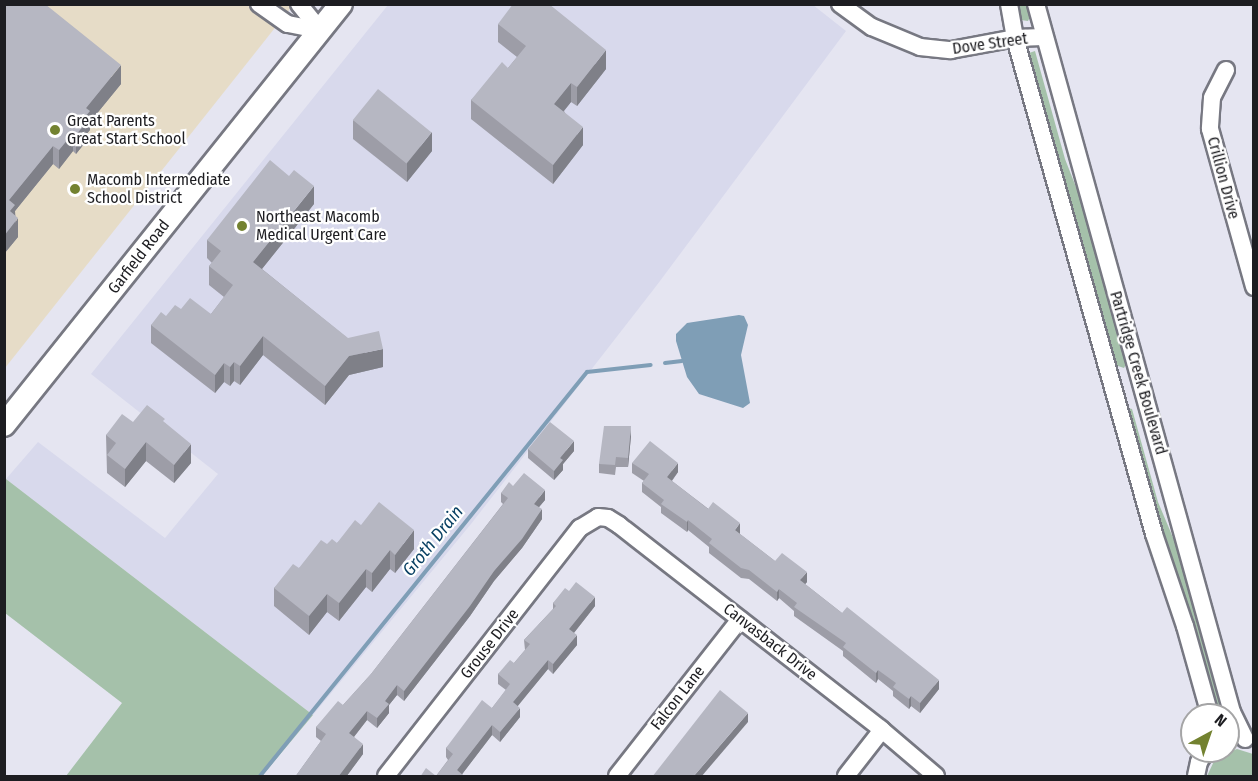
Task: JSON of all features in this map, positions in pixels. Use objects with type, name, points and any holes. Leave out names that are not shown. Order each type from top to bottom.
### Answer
[{"type":"main road","name":"Garfield Road","points":[[4,425],[341,4]]},
{"type":"street","points":[[259,4],[288,24],[320,30]]},
{"type":"street","points":[[299,4],[320,30]]},
{"type":"street","name":"Dove Street","points":[[840,4],[872,27],[920,47],[951,50],[1015,38],[1044,37]]},
{"type":"street","name":"Partridge Creek Boulevard","points":[[1009,4],[1015,38],[1154,534],[1185,626],[1207,703]]},
{"type":"street","name":"Partridge Creek Boulevard","points":[[1036,4],[1232,712],[1249,740]]},
{"type":"street","name":"Crillion Drive","points":[[1226,70],[1212,98],[1210,129],[1254,287]]},
{"type":"street","name":"Canvasback Drive","points":[[598,517],[609,518],[619,525],[882,730],[936,777]]},
{"type":"street","name":"Grouse Drive","points":[[386,777],[580,528],[598,517]]},
{"type":"street","name":"Falcon Lane","points":[[617,777],[740,619]]},
{"type":"street","points":[[846,777],[882,730]]},
{"type":"shaded area","name":"Macomb Intermediate School District","points":[[5,5],[293,5],[5,368]]},
{"type":"shaded area","points":[[388,5],[813,5],[846,31],[657,285],[471,524],[313,715],[6,479],[38,442],[165,538],[218,474],[91,374]]},
{"type":"green space","points":[[1017,5],[1029,5],[1031,15],[1028,21],[1021,20]]},
{"type":"green space","points":[[1035,51],[1065,159],[1087,215],[1127,362],[1124,368],[1115,365],[1029,53]]},
{"type":"green space","points":[[1128,408],[1132,409],[1158,502],[1182,559],[1222,703],[1215,703],[1197,635],[1161,529]]},
{"type":"green space","points":[[6,479],[313,715],[262,776],[66,776],[122,703],[5,613]]},
{"type":"green space","points":[[1240,750],[1253,754],[1253,776],[1207,776],[1213,763],[1240,763]]},
{"type":"water","points":[[744,316],[748,325],[741,355],[750,403],[743,408],[699,394],[687,377],[676,341],[676,334],[687,323]]},
{"type":"building","name":"Macomb Intermediate School District","points":[[4,4],[45,4],[121,65],[86,108],[90,111],[81,122],[84,125],[76,135],[73,133],[59,150],[53,146],[9,200],[15,205],[10,211],[18,218],[4,236]]},
{"type":"building","points":[[513,4],[549,4],[606,50],[577,87],[571,83],[554,104],[583,127],[553,165],[471,100],[502,62],[508,68],[526,46],[498,24]]},
{"type":"building","points":[[378,89],[432,132],[406,164],[353,120]]},
{"type":"building","points":[[270,160],[289,176],[294,170],[314,186],[253,262],[348,338],[379,331],[383,349],[349,356],[325,386],[263,336],[240,366],[234,362],[230,367],[224,363],[215,375],[151,325],[161,312],[166,316],[175,305],[181,309],[190,298],[211,314],[233,285],[209,266],[221,251],[207,240]]},
{"type":"building","points":[[147,405],[191,444],[174,465],[146,442],[125,469],[107,455],[116,443],[106,435],[122,414],[133,422]]},
{"type":"building","points":[[550,422],[574,441],[560,458],[563,460],[554,471],[528,449]]},
{"type":"building","points":[[604,426],[631,426],[628,458],[616,457],[615,465],[599,464]]},
{"type":"building","points":[[650,441],[678,463],[667,477],[708,509],[713,502],[740,523],[735,530],[775,561],[782,553],[807,572],[800,580],[842,613],[847,607],[939,680],[920,703],[911,696],[909,699],[893,687],[896,683],[878,670],[876,673],[843,647],[846,643],[794,607],[797,603],[779,589],[777,592],[749,570],[741,568],[709,543],[712,539],[688,520],[687,522],[661,504],[664,500],[642,483],[649,474],[632,463]]},
{"type":"building","points":[[524,473],[545,490],[534,504],[542,509],[522,539],[494,571],[470,606],[404,691],[397,685],[385,701],[389,704],[377,718],[367,711],[349,733],[363,744],[338,777],[295,777],[326,734],[316,727],[338,701],[343,705],[371,674],[508,498],[501,493],[509,482],[513,486]]},
{"type":"building","points":[[379,502],[414,530],[395,555],[390,550],[372,573],[366,569],[339,603],[327,594],[309,616],[274,588],[293,564],[299,568],[321,540],[327,544],[332,539],[337,543],[355,520],[361,525]]},
{"type":"building","points":[[576,582],[595,597],[569,629],[577,635],[553,664],[548,660],[513,702],[520,708],[500,732],[492,725],[457,770],[463,777],[420,777],[426,768],[436,776],[453,754],[446,748],[482,700],[492,708],[510,684],[498,674],[510,660],[514,663],[530,644],[524,640],[556,606],[553,603],[565,588],[569,591]]},
{"type":"building","points":[[720,690],[748,713],[693,777],[652,777]]},
{"type":"waterway","name":"Groth Drain","points":[[665,363],[682,361]]},
{"type":"waterway","name":"Groth Drain","points":[[260,776],[587,372],[651,365]]},
{"type":"place","name":"Great Parents Great Start School","points":[[55,130]]},
{"type":"place","name":"Macomb Intermediate School District","points":[[75,189]]},
{"type":"place","name":"Northeast Macomb Medical Urgent Care","points":[[242,226]]}]
